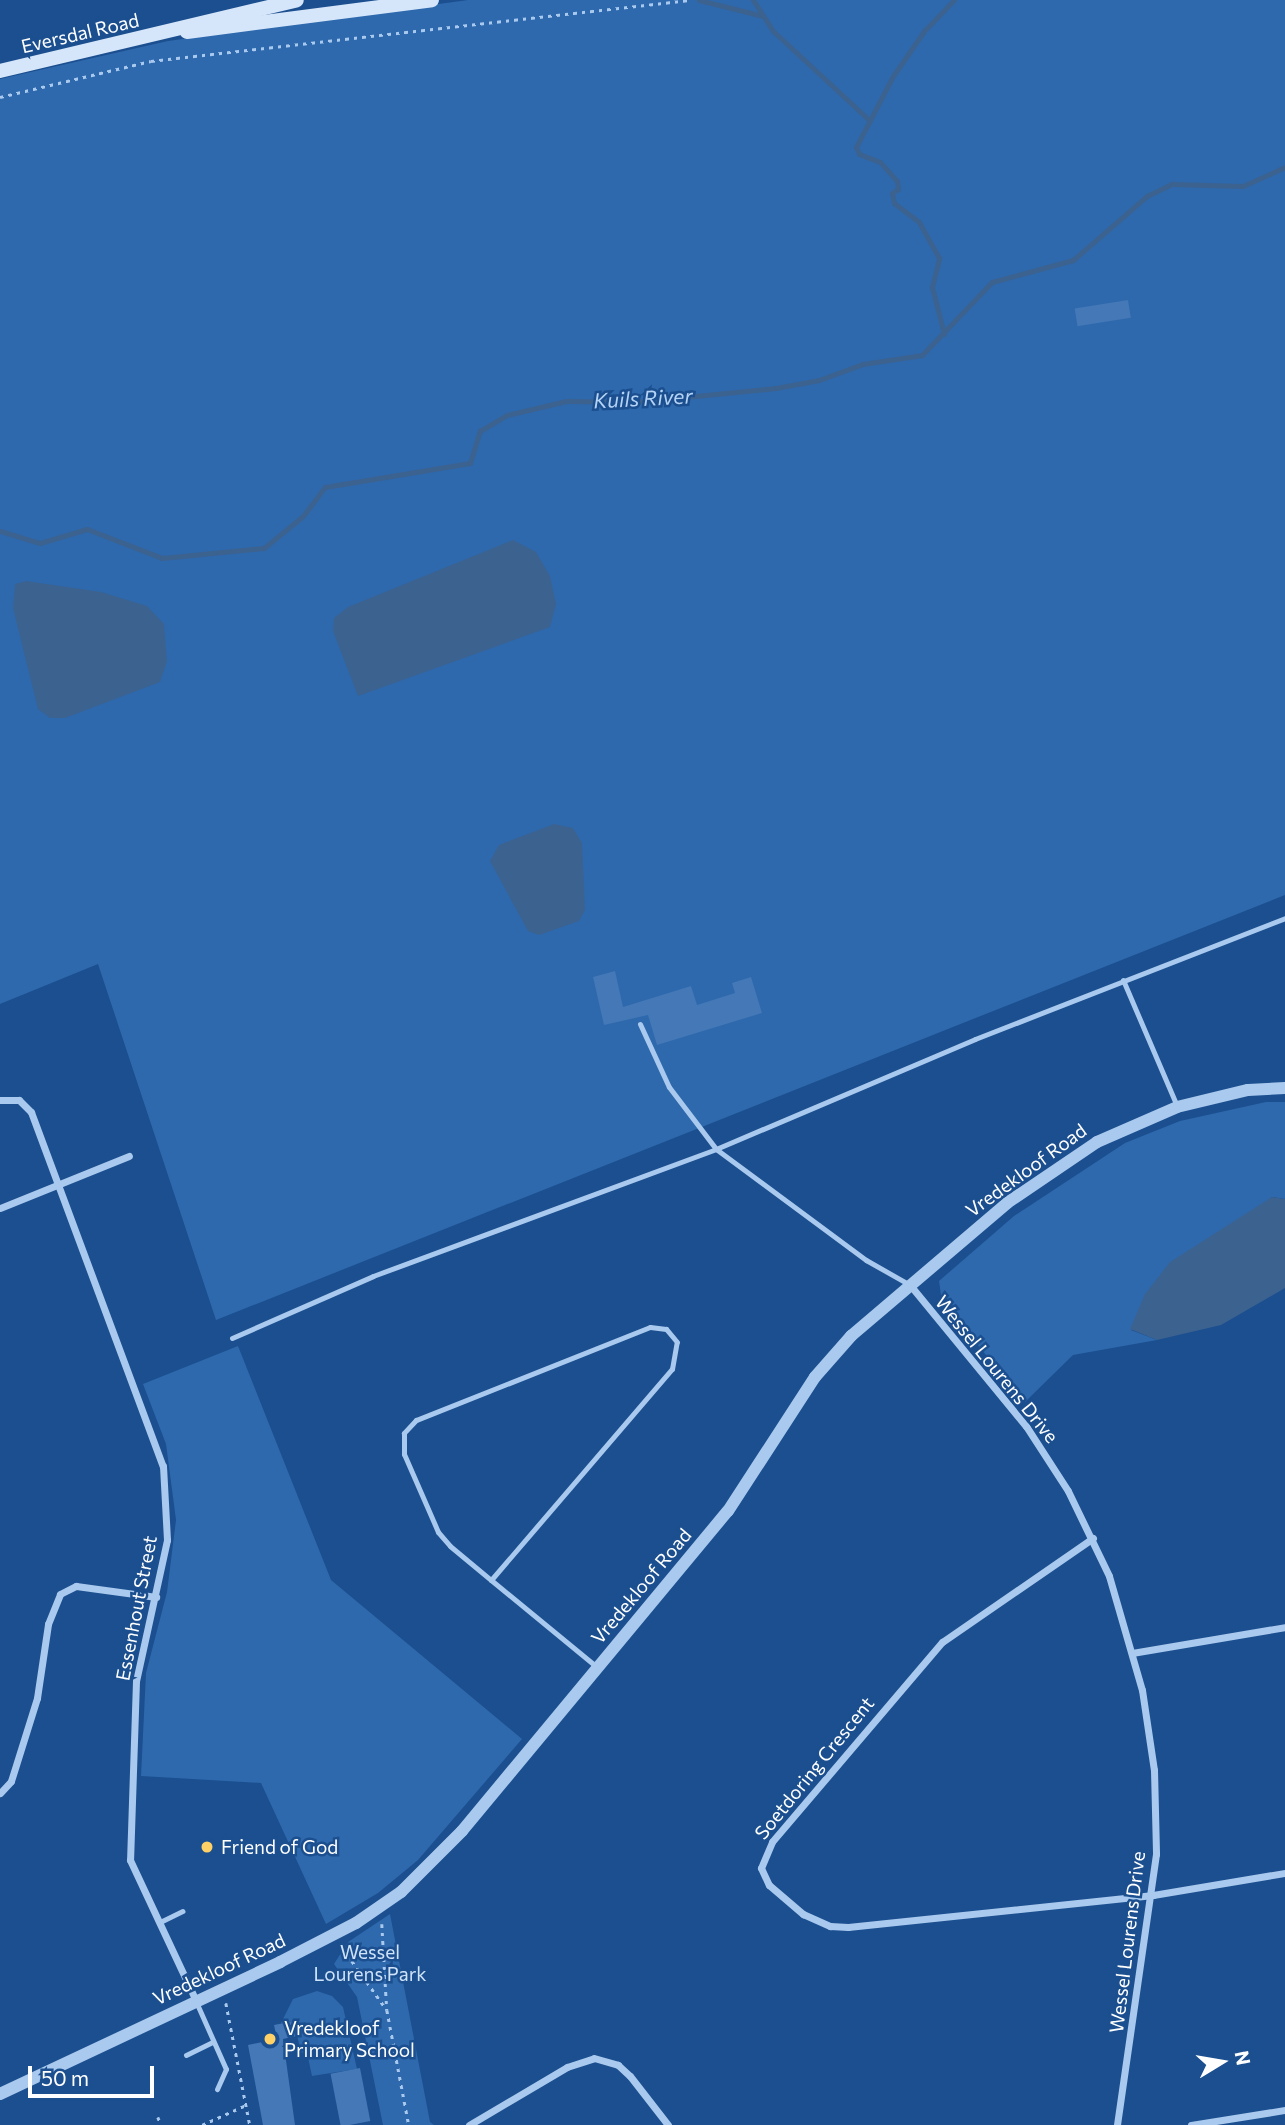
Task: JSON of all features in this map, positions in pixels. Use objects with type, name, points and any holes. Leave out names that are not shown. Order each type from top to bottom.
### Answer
[{"type":"main road","name":"Eversdal Road","points":[[168,33],[203,20],[297,0]]},
{"type":"main road","name":"Eversdal Road","points":[[0,71],[168,33],[432,0]]},
{"type":"street","name":"Vredekloof Road","points":[[0,2094],[334,1935],[380,1907],[447,1849],[728,1511],[834,1353],[1007,1203],[1081,1152],[1177,1107],[1248,1090],[1285,1088]]},
{"type":"street","name":"Essenhout Street","points":[[0,1100],[14,1098],[28,1107],[158,1447],[168,1520],[156,1597],[136,1681],[130,1860],[196,2001]]},
{"type":"street","points":[[0,1208],[129,1156]]},
{"type":"street","name":"Wessel Lourens Drive","points":[[910,1285],[1026,1426],[1093,1538],[1132,1653],[1154,1770],[1153,1895],[1117,2125]]},
{"type":"street","name":"Soetdoring Crescent","points":[[1093,1538],[942,1642],[772,1842],[761,1868],[778,1895],[803,1914],[830,1926],[1153,1895]]},
{"type":"street","points":[[0,1793],[11,1781],[37,1698],[48,1625],[60,1594],[76,1586],[156,1597]]},
{"type":"street","points":[[1132,1653],[1285,1627]]},
{"type":"street","points":[[1153,1895],[1285,1873]]},
{"type":"street","points":[[469,2125],[567,2067],[594,2058],[618,2065],[630,2076],[668,2125]]},
{"type":"street","points":[[1191,2125],[1285,2109]]},
{"type":"lane","points":[[232,1338],[373,1276],[716,1149],[1123,980],[1285,918]]},
{"type":"lane","points":[[1123,980],[1177,1107]]},
{"type":"lane","points":[[640,1024],[669,1087],[716,1149],[866,1260],[910,1285]]},
{"type":"lane","points":[[491,1580],[672,1369],[677,1342],[666,1329],[636,1332],[416,1420],[404,1433],[404,1454],[438,1532],[491,1580],[598,1668]]},
{"type":"lane","points":[[160,1922],[183,1911]]},
{"type":"lane","points":[[196,2001],[226,2069],[223,2085],[217,2089]]},
{"type":"lane","points":[[186,2055],[214,2042]]},
{"type":"path","points":[[0,96],[152,61],[690,0]]},
{"type":"path","points":[[380,1907],[387,2010],[409,2125]]},
{"type":"path","points":[[334,1935],[387,2010]]},
{"type":"path","points":[[221,1990],[229,2013],[250,2125]]},
{"type":"path","points":[[202,2125],[246,2105]]},
{"type":"path","points":[[158,2117],[162,2125]]},
{"type":"green space","points":[[468,0],[1285,0],[1285,895],[216,1320],[98,964],[0,1004],[0,79],[168,41]]},
{"type":"green space","points":[[1266,1102],[1285,1102],[1285,1199],[1272,1197],[1131,1330],[1157,1340],[1073,1355],[1025,1402],[942,1302],[939,1281],[1014,1216],[1125,1143],[1180,1121]]},
{"type":"green space","points":[[238,1346],[331,1580],[522,1739],[418,1860],[378,1893],[326,1924],[261,1783],[141,1776],[146,1673],[167,1592],[176,1520],[166,1444],[143,1384]]},
{"type":"green space","name":"Wessel Lourens Park","points":[[390,1914],[430,2122],[434,2125],[383,2125],[357,1997],[334,1964],[348,1942]]},
{"type":"green space","points":[[317,1991],[332,1996],[343,2007],[357,2069],[312,2076],[307,2053],[301,2053],[294,2021],[281,2023],[293,1999]]},
{"type":"shaded area","points":[[513,540],[536,552],[550,576],[556,604],[550,627],[358,696],[333,631],[334,618],[348,607]]},
{"type":"shaded area","points":[[26,581],[101,592],[147,606],[164,624],[167,661],[160,682],[65,718],[50,718],[38,709],[13,608],[15,584]]},
{"type":"shaded area","points":[[554,824],[573,828],[582,843],[585,910],[579,921],[539,935],[528,931],[490,861],[499,845]]},
{"type":"shaded area","points":[[1272,1197],[1285,1199],[1285,1288],[1221,1325],[1157,1340],[1130,1329],[1145,1294],[1170,1262]]},
{"type":"building","points":[[1128,300],[1131,318],[1077,326],[1075,308]]},
{"type":"building","points":[[615,971],[623,1007],[691,986],[697,1005],[735,993],[732,983],[751,977],[762,1013],[657,1045],[648,1015],[604,1025],[593,977]]},
{"type":"building","points":[[294,2021],[297,2036],[283,2039],[295,2125],[263,2125],[248,2045],[277,2039],[274,2025]]},
{"type":"building","points":[[360,2068],[370,2121],[341,2125],[331,2074]]},
{"type":"waterway","points":[[699,0],[763,16]]},
{"type":"waterway","points":[[753,0],[773,31],[869,120]]},
{"type":"waterway","points":[[944,334],[932,287],[939,258],[919,222],[894,203],[892,193],[898,189],[897,181],[880,162],[859,154],[856,147],[893,76],[924,31],[954,0]]},
{"type":"waterway","name":"Kuils River","points":[[0,531],[40,543],[87,529],[162,558],[264,548],[303,516],[325,487],[470,463],[480,431],[507,415],[566,401],[636,402],[776,388],[819,380],[863,364],[922,355],[992,282],[1073,260],[1147,196],[1172,184],[1243,186],[1285,167]]},
{"type":"place","name":"Friend of God","points":[[207,1847]]},
{"type":"place","name":"Vredekloof Primary School","points":[[270,2039]]}]
